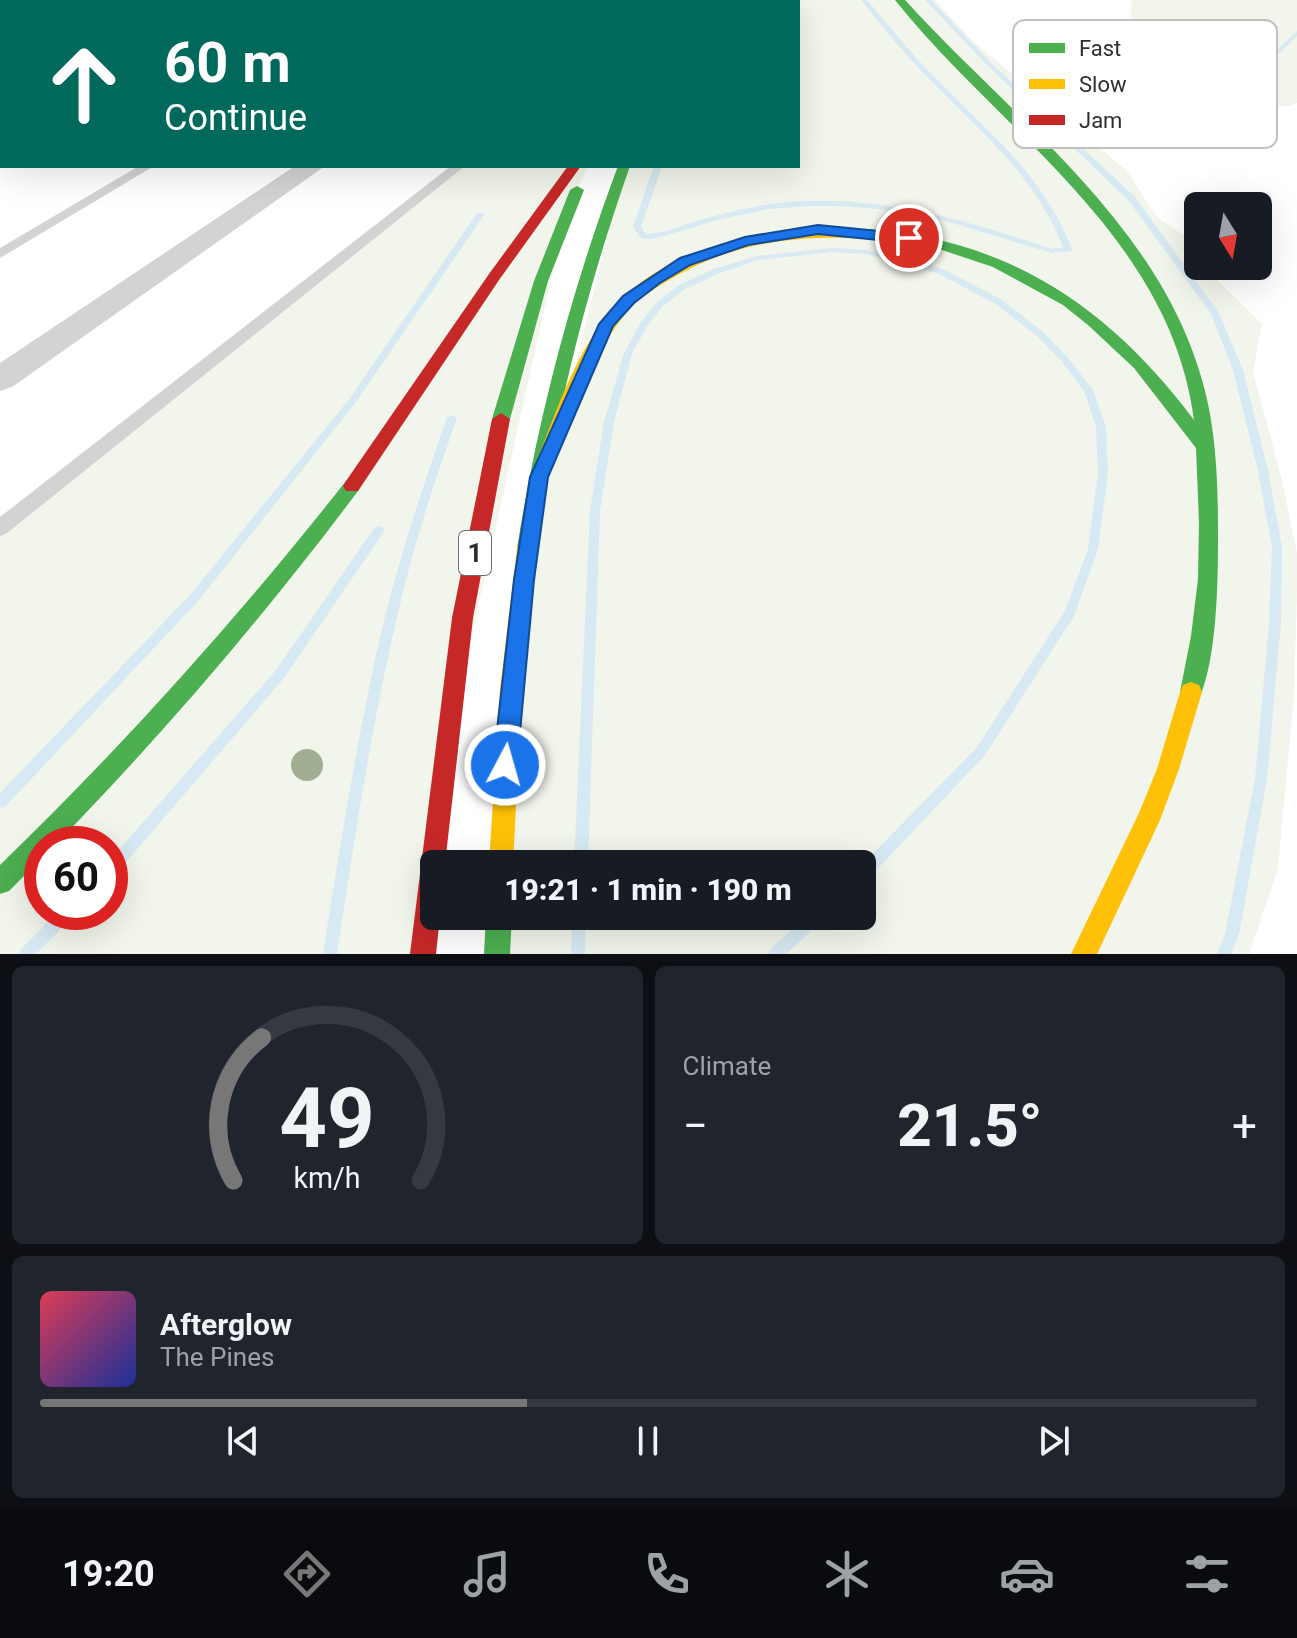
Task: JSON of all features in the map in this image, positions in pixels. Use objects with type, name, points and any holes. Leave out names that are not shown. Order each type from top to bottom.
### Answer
[{"type":"main road","points":[[900,0],[955,62],[1013,117]]},
{"type":"main road","points":[[1045,148],[1108,220],[1153,288],[1194,380],[1202,415],[1210,496],[1211,550],[1201,656],[1188,708],[1148,824],[1084,954]]},
{"type":"main road","points":[[0,882],[142,738],[216,657],[290,568],[374,457],[483,293],[574,168]]},
{"type":"main road","name":"1","points":[[423,954],[442,768],[469,583],[489,474],[527,325],[565,217],[587,168]]},
{"type":"main road","name":"1","points":[[502,850],[505,765],[524,580],[539,477],[568,328],[600,220],[623,168]]},
{"type":"main road","points":[[539,477],[607,324],[628,300],[685,261],[745,241],[818,229],[893,235],[963,250],[1028,275],[1091,316],[1119,341],[1148,372],[1204,448]]},
{"type":"main road","points":[[497,954],[498,930]]},
{"type":"street","points":[[0,379],[309,168]]},
{"type":"lane","points":[[0,254],[145,168]]},
{"type":"lane","points":[[0,528],[456,168]]},
{"type":"shaded area","points":[[800,0],[935,0],[974,42],[1013,75],[1013,148],[1100,148],[1127,171],[1156,216],[1184,235],[1184,280],[1217,280],[1262,324],[1253,372],[1282,480],[1297,554],[1297,591],[1294,694],[1278,869],[1249,954],[497,954],[498,930],[876,930],[876,850],[502,850],[524,580],[624,168],[800,168]]},
{"type":"shaded area","points":[[1132,0],[1297,0],[1297,103],[1277,107],[1277,20],[1133,20]]},
{"type":"shaded area","points":[[456,168],[587,168],[565,217],[442,768],[434,850],[420,850],[420,930],[425,930],[423,954],[0,954],[0,528]]},
{"type":"waterway","points":[[657,168],[637,227],[644,236],[664,234],[715,218],[769,207],[843,204],[913,212],[982,228],[1052,251],[1068,249],[1046,202],[1013,159],[919,64],[864,0]]},
{"type":"waterway","points":[[928,0],[1013,87]]},
{"type":"waterway","points":[[1277,52],[1297,33]]},
{"type":"waterway","points":[[1078,148],[1132,199],[1215,313],[1238,370],[1263,471],[1277,547],[1275,623],[1261,779],[1232,934],[1224,954]]},
{"type":"waterway","points":[[0,802],[195,597],[353,400],[480,215]]},
{"type":"waterway","points":[[582,850],[595,511],[609,422],[628,353],[644,324],[660,304],[682,287],[757,258],[832,250],[867,252],[940,271],[999,302],[1040,334],[1066,361],[1088,390],[1101,427],[1103,473],[1093,549],[1070,613],[981,751],[876,860]]},
{"type":"waterway","points":[[330,954],[363,750],[391,616],[429,483],[452,418]]},
{"type":"waterway","points":[[128,849],[280,674],[379,530]]},
{"type":"waterway","points":[[26,954],[50,930]]},
{"type":"waterway","points":[[578,954],[579,930]]},
{"type":"waterway","points":[[775,954],[802,930]]},
{"type":"traffic: fast","points":[[900,0],[1013,116]]},
{"type":"traffic: fast","points":[[1045,148],[1085,192],[1135,257],[1175,329],[1194,380],[1203,432],[1209,550],[1202,636],[1191,692]]},
{"type":"traffic: fast","points":[[527,548],[543,450],[564,354],[591,259],[623,168]]},
{"type":"traffic: fast","points":[[501,419],[541,281],[577,190]]},
{"type":"traffic: fast","points":[[916,239],[951,247],[998,264],[1068,302],[1094,321],[1139,364],[1201,443]]},
{"type":"traffic: fast","points":[[0,882],[94,788],[184,691],[312,539],[352,486]]},
{"type":"traffic: fast","points":[[497,954],[498,930]]},
{"type":"traffic: slow","points":[[539,477],[572,394],[603,334],[624,306],[656,281],[686,263],[717,250],[782,235],[849,233],[916,239]]},
{"type":"traffic: slow","points":[[502,850],[511,689],[527,548]]},
{"type":"traffic: slow","points":[[1084,954],[1148,820],[1168,769],[1191,692]]},
{"type":"traffic: jam","points":[[352,486],[494,277],[574,168]]},
{"type":"traffic: jam","points":[[423,954],[462,618],[501,419]]},
{"type":"route","points":[[505,765],[524,580],[539,477],[607,324],[628,300],[655,279],[685,261],[745,241],[818,229],[909,238]]}]
